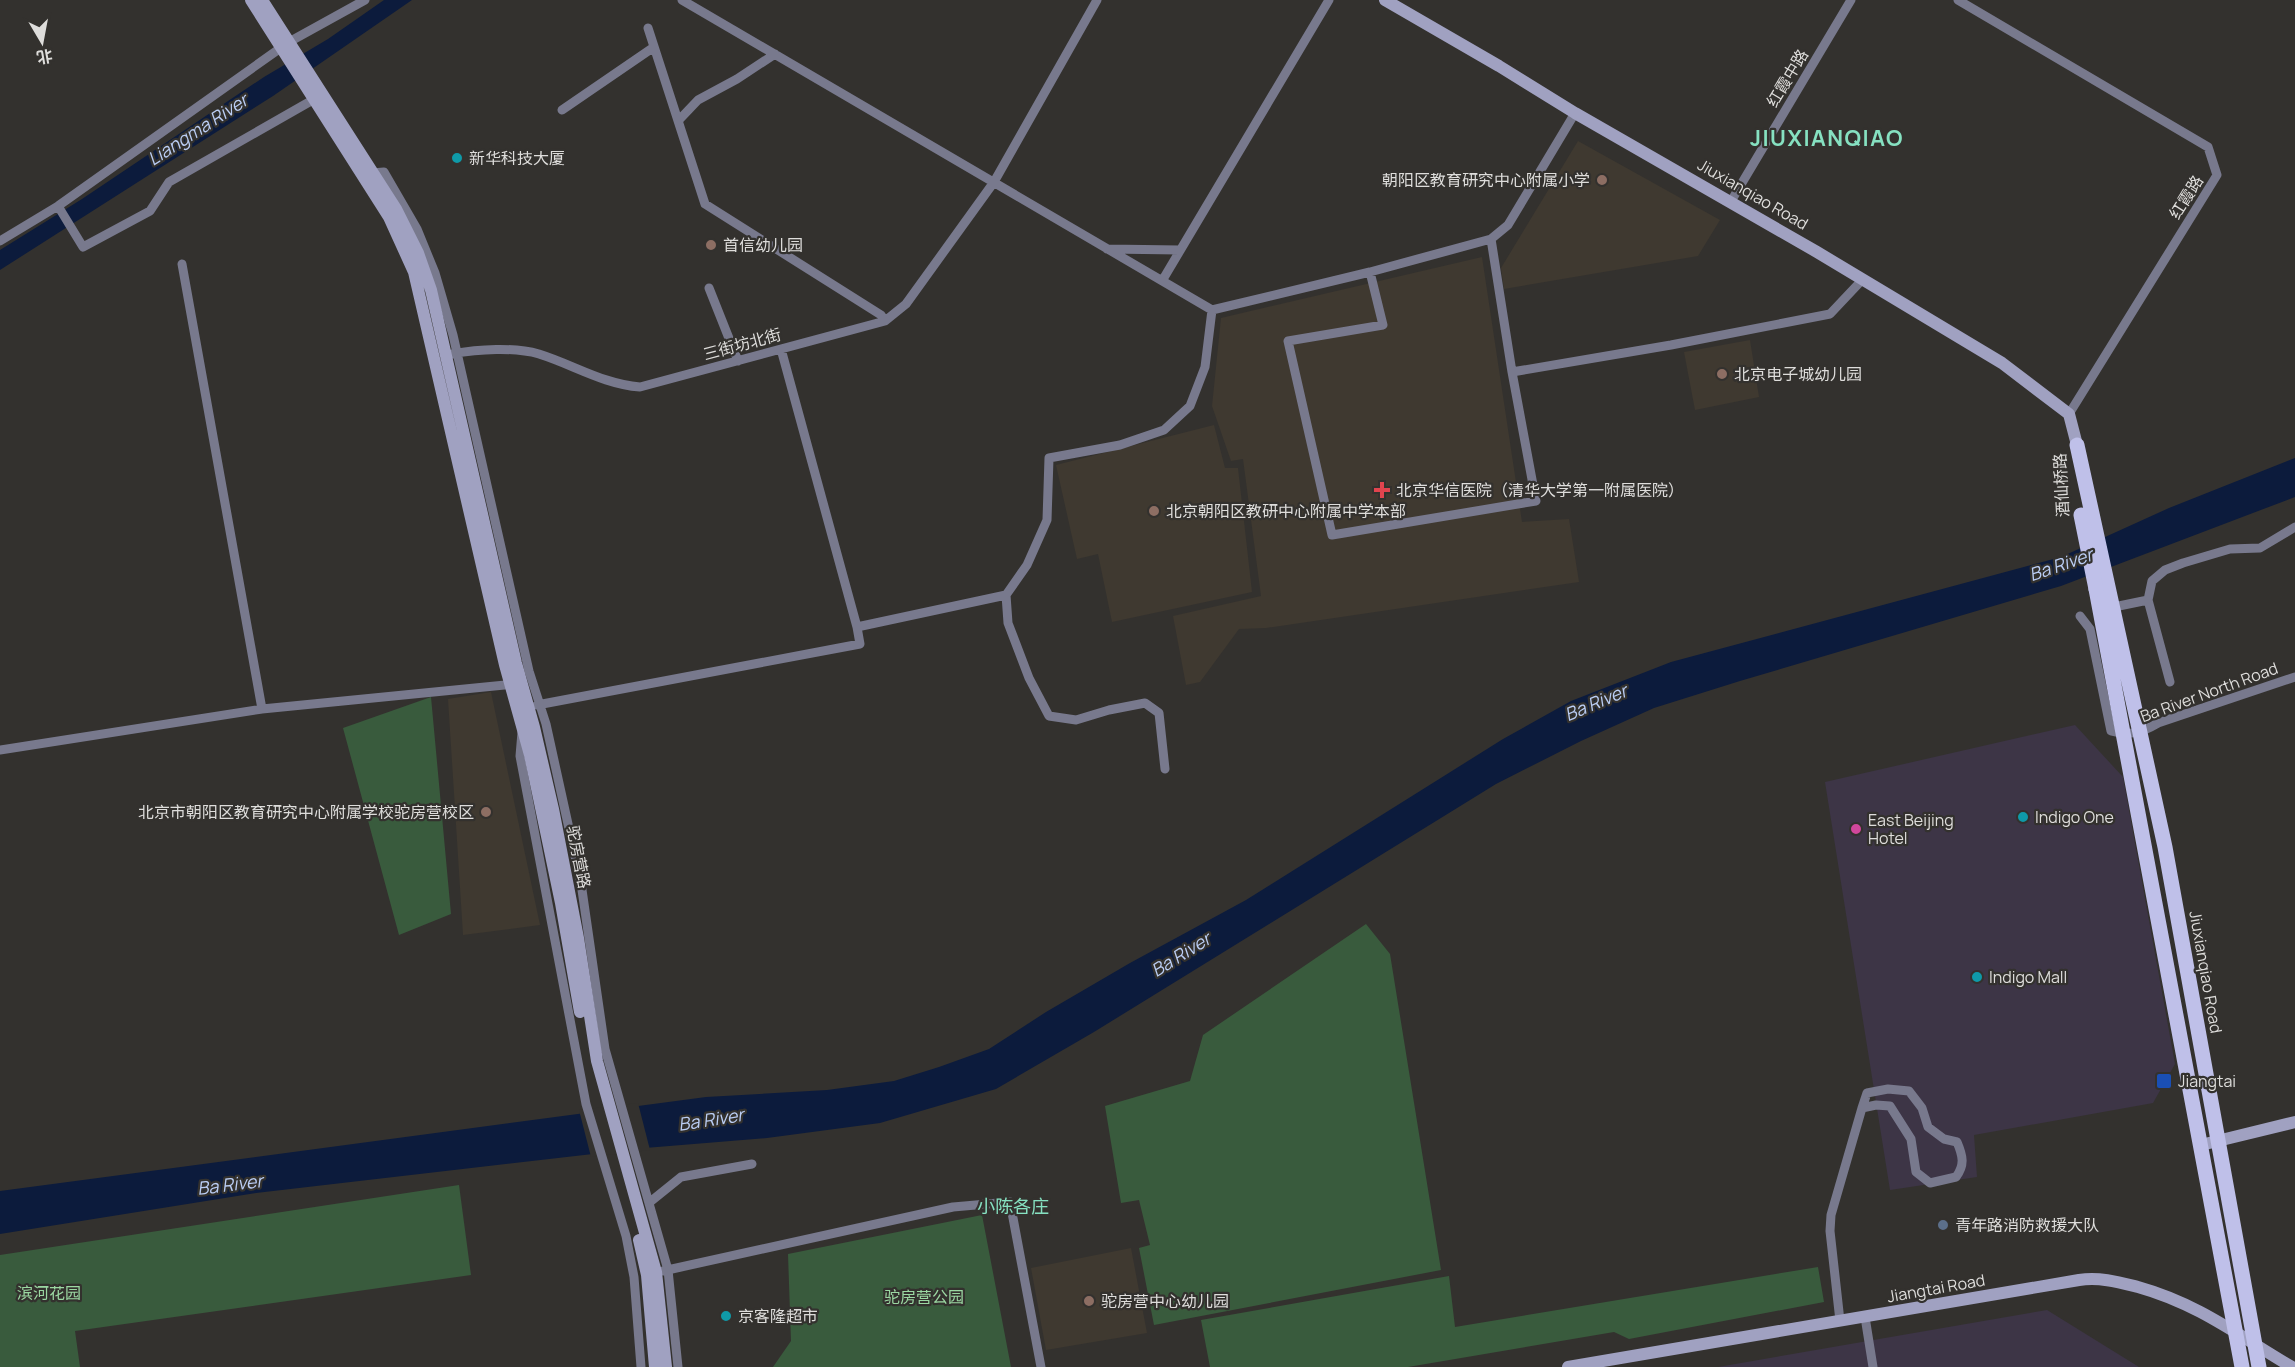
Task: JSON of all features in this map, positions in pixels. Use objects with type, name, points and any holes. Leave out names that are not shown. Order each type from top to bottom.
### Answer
[{"type":"main road","name":"酒仙桥路","points":[[2077,445],[2087,514],[2102,587]]},
{"type":"main road","name":"Jiuxianqiao Road","points":[[2102,587],[2114,608],[2165,847],[2259,1367]]},
{"type":"main road","points":[[2102,587],[2124,735],[2242,1367]]},
{"type":"street","points":[[251,0],[285,45],[318,97],[401,241],[446,355]]},
{"type":"street","points":[[262,0],[285,45]]},
{"type":"street","points":[[0,242],[58,206],[285,45],[365,0]]},
{"type":"street","points":[[682,0],[994,182],[1104,249],[1212,310],[1370,272],[1491,239],[1508,225],[1575,113]]},
{"type":"street","name":"三街坊北街","points":[[446,355],[506,351],[537,354],[618,386],[640,387],[885,321],[906,304],[994,182],[1097,0]]},
{"type":"street","points":[[1162,281],[1329,0]]},
{"type":"street","name":"Jiuxianqiao Road","points":[[1385,0],[1575,113],[1863,279],[2002,363],[2069,414]]},
{"type":"street","name":"红霞中路","points":[[1730,203],[1851,0]]},
{"type":"street","name":"红霞路","points":[[1958,0],[2208,147],[2217,175],[2069,414]]},
{"type":"street","points":[[648,28],[705,204],[881,315],[885,321]]},
{"type":"street","points":[[562,110],[654,47]]},
{"type":"street","points":[[678,121],[698,100],[775,54]]},
{"type":"street","points":[[318,97],[396,209],[418,253],[431,290],[529,671],[534,706],[581,883],[605,1049],[621,1098],[628,1167],[650,1202],[657,1272],[678,1367]]},
{"type":"street","points":[[58,206],[83,247],[150,211],[169,182],[318,97]]},
{"type":"street","points":[[1370,272],[1383,325],[1288,341],[1332,535],[1536,501],[1512,372],[1491,239]]},
{"type":"street","points":[[1104,249],[1180,250]]},
{"type":"street","points":[[182,264],[262,709]]},
{"type":"street","points":[[1512,372],[1683,343],[1830,314],[1863,279]]},
{"type":"street","points":[[709,288],[738,361]]},
{"type":"street","points":[[1164,769],[1159,713],[1145,703],[1109,710],[1076,720],[1049,716],[1029,678],[1008,623],[1006,595],[1027,565],[1047,520],[1049,458],[1120,445],[1164,430],[1190,406],[1205,367],[1212,310]]},
{"type":"street","points":[[534,706],[860,644],[781,349]]},
{"type":"street","name":"驼房营路","points":[[446,355],[561,903],[587,1046],[628,1167],[657,1272],[666,1367]]},
{"type":"street","points":[[2069,414],[2077,445]]},
{"type":"street","points":[[2170,682],[2148,600],[2152,581],[2165,570],[2230,549],[2260,548],[2295,526]]},
{"type":"street","points":[[857,627],[1006,595]]},
{"type":"street","points":[[2114,608],[2148,600]]},
{"type":"street","name":"Ba River North Road","points":[[2080,616],[2090,629],[2111,731],[2124,735],[2140,733],[2160,722],[2295,677]]},
{"type":"street","points":[[0,750],[262,709],[516,684]]},
{"type":"street","name":"驼房营路","points":[[516,684],[534,706],[578,938],[604,1101]]},
{"type":"street","points":[[522,723],[520,756],[586,1104],[626,1236],[634,1277],[641,1367]]},
{"type":"street","points":[[1840,1321],[1830,1231],[1831,1215],[1863,1108],[1868,1094],[1888,1089],[1909,1091],[1922,1108],[1928,1127],[1944,1139],[1957,1142],[1963,1155],[1962,1168],[1956,1177],[1930,1183],[1916,1172],[1911,1138],[1890,1106],[1876,1105],[1863,1108]]},
{"type":"street","points":[[2201,1145],[2295,1122]]},
{"type":"street","points":[[650,1202],[681,1177],[752,1164]]},
{"type":"street","points":[[634,1277],[953,1207],[1010,1202],[1041,1367]]},
{"type":"street","name":"驼房营路","points":[[655,1367],[657,1272]]},
{"type":"street","name":"Jiangtai Road","points":[[1568,1367],[2087,1279],[2103,1279],[2160,1294],[2195,1308],[2292,1367]]},
{"type":"street","points":[[1865,1317],[1873,1367]]},
{"type":"shaded area","name":"朝阳区教育研究中心附属小学","points":[[1578,141],[1720,220],[1698,256],[1504,289],[1501,268]]},
{"type":"shaded area","name":"北京华信医院（清华大学第一附属医院）","points":[[1482,257],[1522,522],[1569,519],[1579,582],[1266,628],[1239,629],[1200,682],[1186,685],[1173,616],[1261,596],[1243,459],[1231,461],[1212,406],[1221,318]]},
{"type":"shaded area","name":"北京电子城幼儿园","points":[[1750,340],[1759,397],[1695,410],[1684,352]]},
{"type":"shaded area","name":"北京朝阳区教研中心附属中学本部","points":[[1214,425],[1225,468],[1238,468],[1252,592],[1112,622],[1098,554],[1077,559],[1056,465]]},
{"type":"shaded area","name":"北京市朝阳区教育研究中心附属学校驼房营校区","points":[[491,692],[540,925],[463,935],[448,699]]},
{"type":"shaded area","points":[[2075,725],[2123,777],[2175,1064],[2153,1103],[1974,1135],[1977,1177],[1890,1190],[1825,782]]},
{"type":"shaded area","name":"驼房营中心幼儿园","points":[[1131,1248],[1147,1333],[1046,1350],[1031,1268]]},
{"type":"shaded area","points":[[2047,1310],[2139,1367],[1718,1367]]},
{"type":"green space","points":[[431,697],[451,914],[399,935],[343,728]]},
{"type":"green space","points":[[1366,924],[1390,954],[1441,1270],[1154,1325],[1139,1248],[1150,1245],[1139,1200],[1121,1203],[1105,1106],[1190,1081],[1203,1035]]},
{"type":"green space","name":"滨河花园","points":[[459,1185],[471,1275],[75,1331],[80,1367],[0,1367],[0,1255]]},
{"type":"green space","name":"驼房营公园","points":[[982,1215],[1011,1367],[773,1367],[791,1341],[788,1254]]},
{"type":"green space","points":[[1818,1267],[1824,1302],[1629,1339],[1614,1332],[1408,1367],[1210,1367],[1201,1320],[1449,1276],[1455,1327]]},
{"type":"water","name":"Liangma River","points":[[384,0],[412,0],[273,96],[0,270],[0,250],[82,199],[264,77],[328,39]]},
{"type":"water","name":"Ba River","points":[[2295,458],[2295,497],[2061,586],[1654,708],[1581,741],[1496,784],[1094,1032],[996,1089],[880,1123],[767,1138],[645,1148],[256,1193],[0,1234],[0,1191],[706,1097],[827,1090],[894,1081],[939,1067],[989,1049],[1046,1012],[1130,963],[1246,900],[1503,739],[1571,701],[1671,662],[2061,557],[2169,508]]},
{"type":"pier","points":[[638,1103],[650,1150],[591,1157],[579,1110]]},
{"type":"place","name":"新华科技大厦","points":[[457,158]]},
{"type":"place","name":"朝阳区教育研究中心附属小学","points":[[1602,180]]},
{"type":"place","name":"首信幼儿园","points":[[711,245]]},
{"type":"place","name":"北京电子城幼儿园","points":[[1722,374]]},
{"type":"place","name":"北京华信医院（清华大学第一附属医院）","points":[[1382,490]]},
{"type":"place","name":"北京朝阳区教研中心附属中学本部","points":[[1154,511]]},
{"type":"place","name":"北京市朝阳区教育研究中心附属学校驼房营校区","points":[[486,812]]},
{"type":"place","name":"Indigo One","points":[[2023,817]]},
{"type":"place","name":"East Beijing Hotel","points":[[1856,829]]},
{"type":"place","name":"Indigo Mall","points":[[1977,977]]},
{"type":"place","name":"Jiangtai","points":[[2164,1081]]},
{"type":"place","name":"青年路消防救援大队","points":[[1943,1225]]},
{"type":"place","name":"驼房营中心幼儿园","points":[[1089,1301]]},
{"type":"place","name":"京客隆超市","points":[[726,1316]]},
{"type":"district","name":"JIUXIANQIAO","points":[[1827,138]]},
{"type":"district","name":"小陈各庄","points":[[1013,1207]]}]
